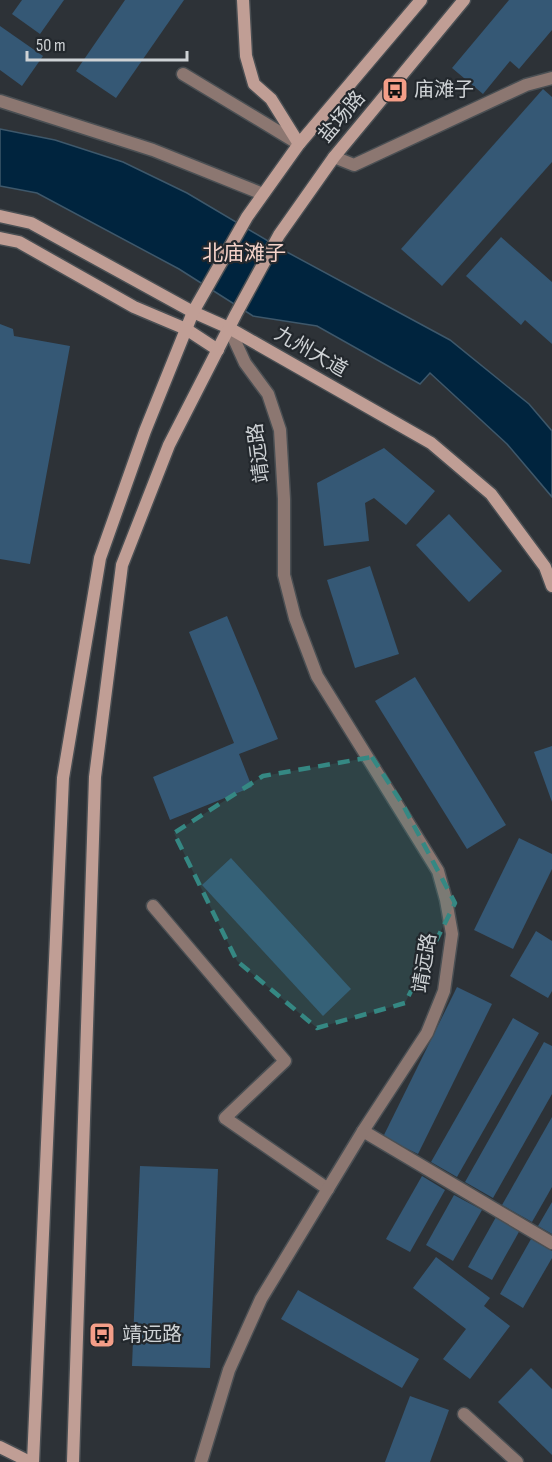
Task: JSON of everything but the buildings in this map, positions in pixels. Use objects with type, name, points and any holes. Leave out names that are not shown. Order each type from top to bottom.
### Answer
[{"type":"main road","points":[[243,0],[246,56],[254,84],[271,99],[299,144]]},
{"type":"main road","name":"盐场路","points":[[193,312],[247,217],[299,144],[421,0]]},
{"type":"main road","name":"盐场路","points":[[229,328],[279,235],[334,157],[464,0]]},
{"type":"main road","name":"九州大道","points":[[0,216],[31,224],[193,312],[229,328],[431,444],[490,494],[545,567],[552,586]]},
{"type":"main road","points":[[0,238],[19,242],[134,307],[186,329],[218,350]]},
{"type":"main road","points":[[0,1447],[31,1462],[63,778],[100,558],[145,431],[193,312]]},
{"type":"main road","points":[[73,1462],[95,777],[122,565],[169,445],[229,328]]},
{"type":"street","points":[[183,74],[299,144]]},
{"type":"street","points":[[334,157],[354,165],[526,85],[552,78]]},
{"type":"street","points":[[0,101],[153,150],[263,194]]},
{"type":"street","name":"靖远路","points":[[201,1462],[229,1370],[261,1299],[363,1131],[427,1033],[444,991],[452,934],[438,871],[317,676],[295,618],[284,575],[284,499],[280,430],[268,394],[245,363],[229,328]]},
{"type":"street","points":[[153,906],[285,1061],[225,1118],[328,1189]]},
{"type":"street","points":[[363,1131],[552,1243]]},
{"type":"street","points":[[464,1414],[517,1462]]},
{"type":"highlighted area","points":[[372,757],[403,805],[455,903],[405,1003],[317,1028],[237,961],[174,833],[263,776]]},
{"type":"water","points":[[0,129],[55,140],[123,162],[187,193],[285,251],[450,340],[529,404],[552,431],[552,497],[507,444],[430,373],[420,384],[317,326],[253,316],[179,269],[37,193],[0,186]]},
{"type":"place","name":"庙滩子","points":[[395,90]]},
{"type":"place","name":"靖远路","points":[[102,1335]]},
{"type":"district","name":"北庙滩子","points":[[244,253]]}]
